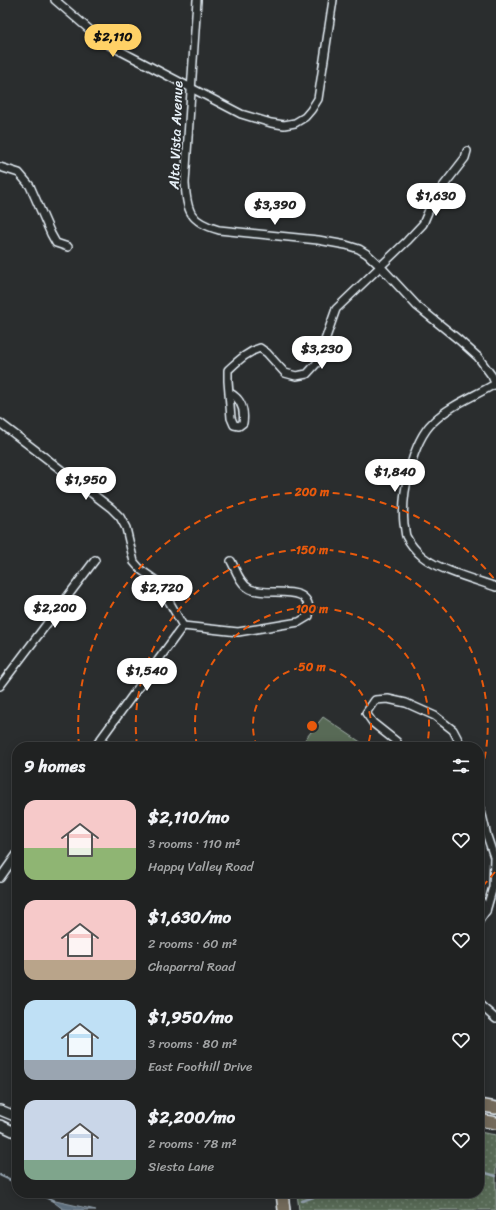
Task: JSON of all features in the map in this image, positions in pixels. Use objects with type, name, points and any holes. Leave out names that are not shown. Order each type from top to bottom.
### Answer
[{"type":"main road","points":[[484,1106],[496,1108]]},
{"type":"main road","points":[[0,1110],[12,1115]]},
{"type":"main road","points":[[484,1121],[496,1123]]},
{"type":"main road","points":[[0,1125],[12,1131]]},
{"type":"main road","points":[[283,1198],[284,1210]]},
{"type":"street","points":[[55,0],[109,45],[241,114],[271,123],[284,125],[295,123],[305,117],[318,99],[333,0]]},
{"type":"street","name":"Alta Vista Avenue","points":[[196,0],[185,184],[186,202],[194,219],[206,226],[219,230],[318,240],[359,249],[380,266],[417,306],[478,357],[492,376],[496,385]]},
{"type":"street","points":[[230,393],[228,370],[253,350],[260,348],[268,353],[285,373],[296,376],[307,374],[316,362],[336,309],[423,224],[434,198],[465,158],[468,151]]},
{"type":"street","points":[[0,167],[19,174],[30,186],[56,243],[68,247]]},
{"type":"street","points":[[496,385],[446,411],[433,422],[423,434],[412,458],[403,512],[406,535],[415,550],[424,558],[436,565],[496,587]]},
{"type":"street","points":[[0,424],[111,508],[120,517],[126,528],[134,562],[141,570],[158,582],[183,626]]},
{"type":"street","points":[[0,686],[95,560]]},
{"type":"street","points":[[183,626],[207,627],[238,632],[300,622],[310,616],[308,600],[299,594],[250,589],[243,583],[231,561]]},
{"type":"street","points":[[99,742],[183,626]]},
{"type":"street","points":[[397,742],[372,723],[366,713],[375,700],[388,699],[406,703],[435,716],[453,730],[459,742]]},
{"type":"street","points":[[484,823],[494,857],[493,887],[484,914]]},
{"type":"street","points":[[0,878],[12,861]]},
{"type":"street","points":[[484,907],[486,911]]},
{"type":"street","points":[[484,1008],[496,1019]]},
{"type":"green space","points":[[323,717],[360,742],[303,742]]},
{"type":"green space","points":[[484,1133],[496,1135],[496,1210],[299,1210],[298,1198],[484,1198]]},
{"type":"water","points":[[51,1200],[96,1210],[63,1209]]},
{"type":"waterway","points":[[484,1172],[496,1176]]},
{"type":"waterway","points":[[0,1175],[12,1181]]},
{"type":"waterway","points":[[48,1198],[54,1201]]},
{"type":"waterway","points":[[302,1201],[311,1198]]}]
